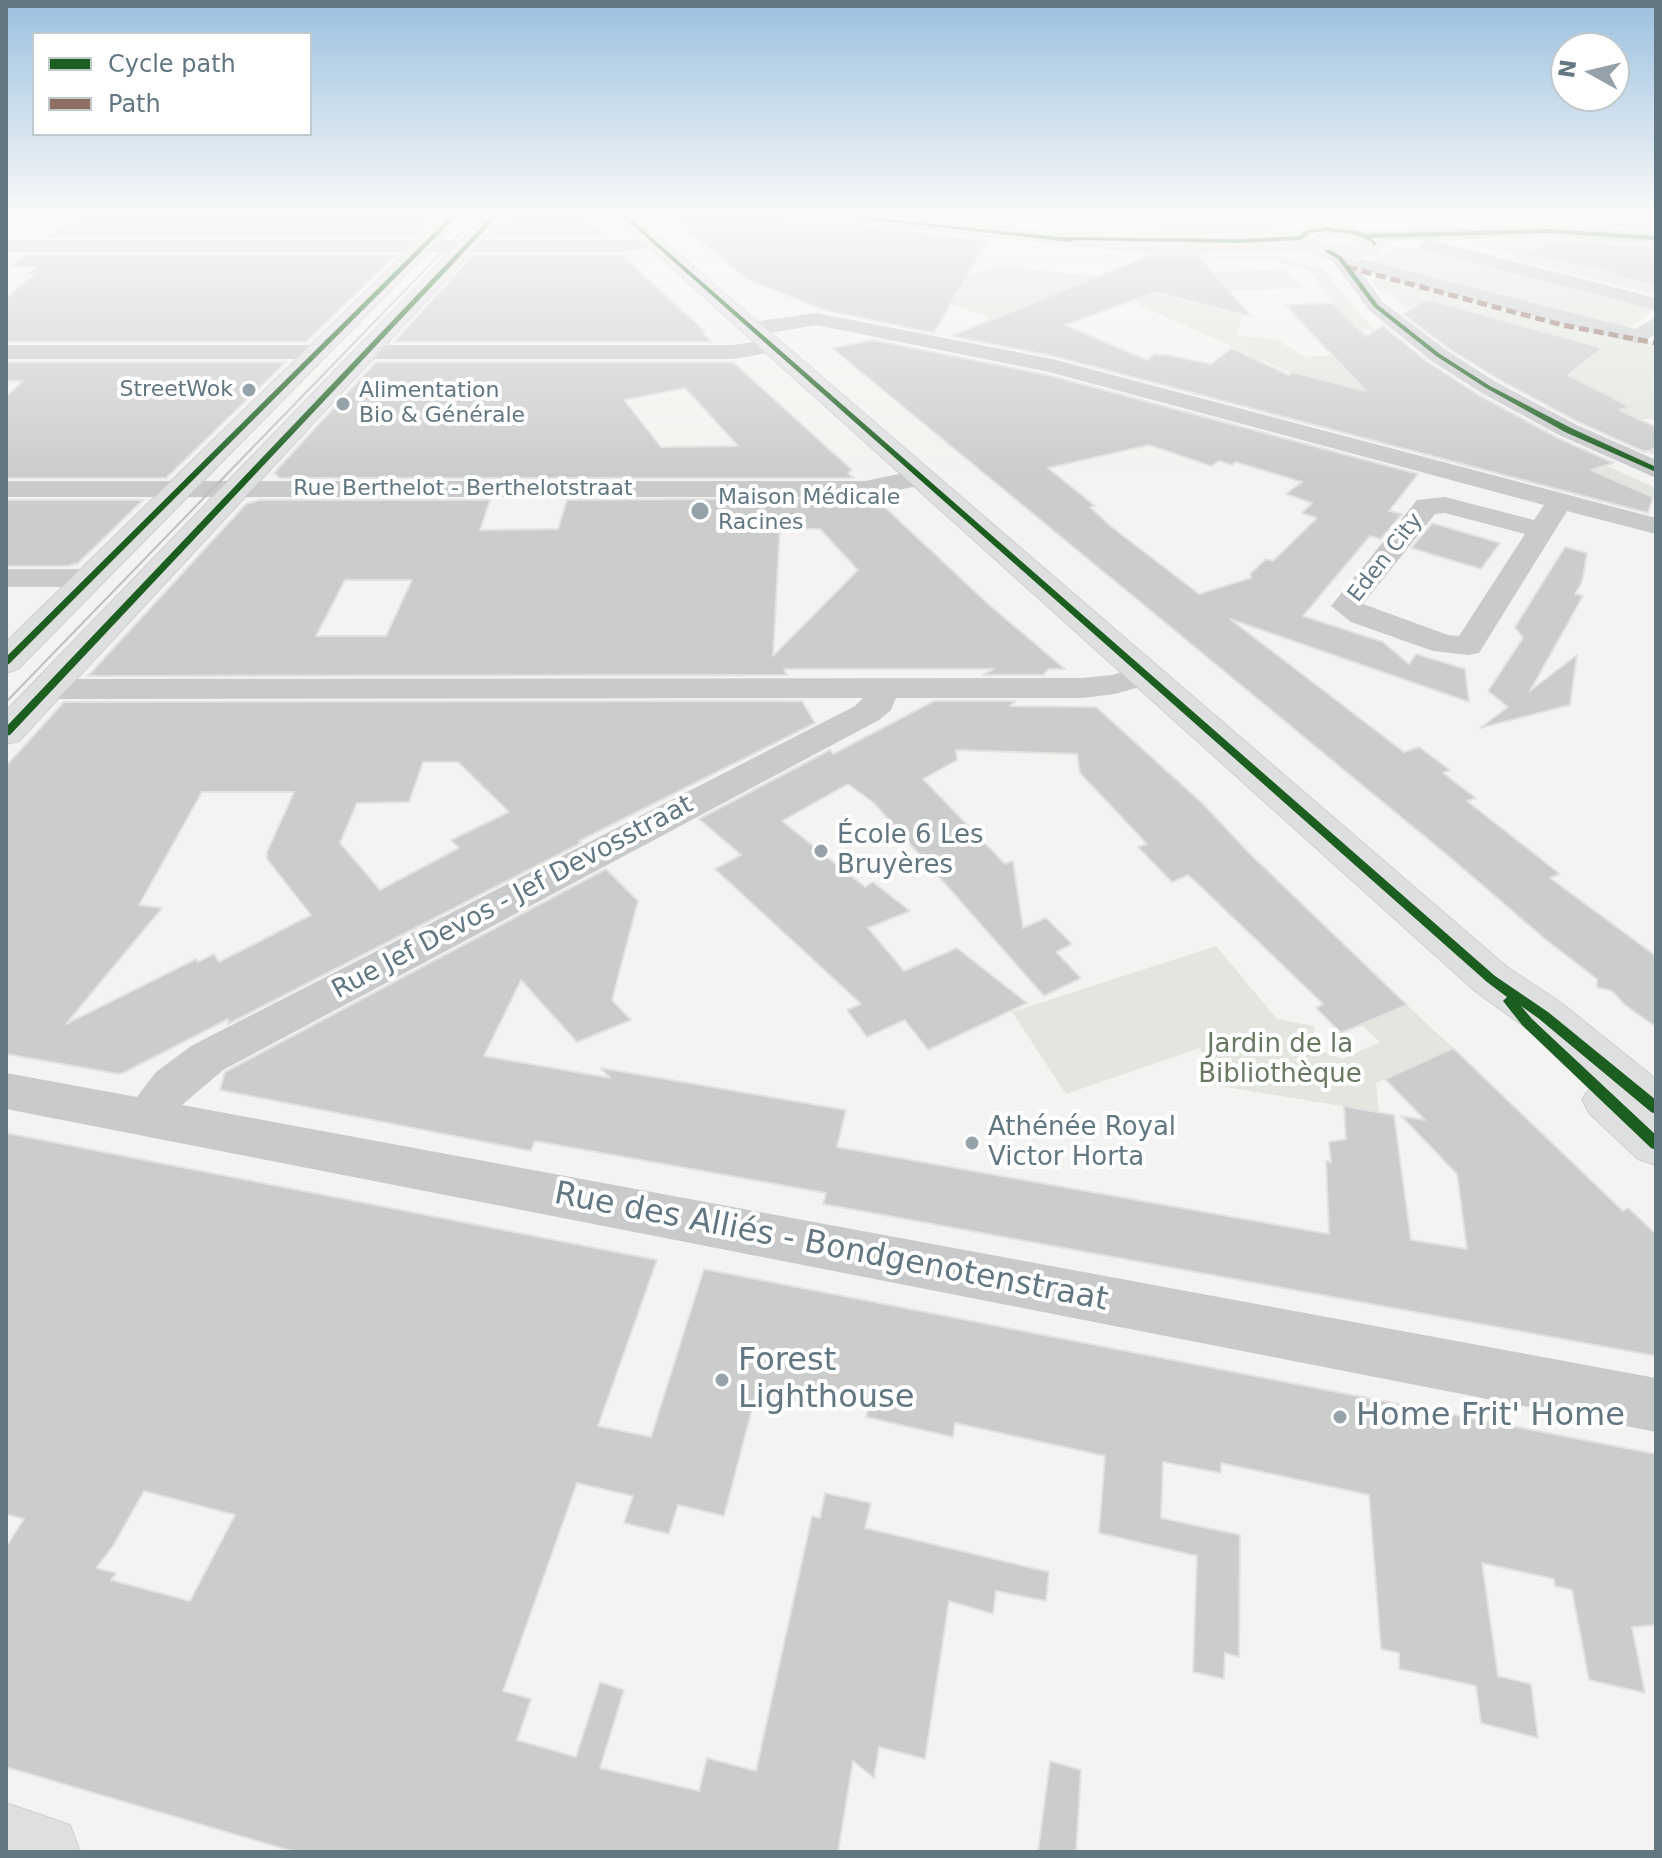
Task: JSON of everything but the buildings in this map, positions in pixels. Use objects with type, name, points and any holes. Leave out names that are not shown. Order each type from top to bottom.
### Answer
[{"type":"main road","points":[[6,662],[366,303]]},
{"type":"main road","points":[[6,733],[412,303]]},
{"type":"main road","points":[[723,303],[918,478],[1491,979],[1543,1015],[1656,1108]]},
{"type":"main road","points":[[1491,979],[1527,1022],[1656,1144]]},
{"type":"main road","points":[[6,1840],[43,1852]]},
{"type":"street","points":[[1375,303],[1399,327],[1488,387],[1568,430],[1656,470]]},
{"type":"street","points":[[1523,303],[1639,337],[1656,323]]},
{"type":"street","points":[[365,352],[733,352],[762,337],[816,319],[1037,363],[1656,526]]},
{"type":"street","points":[[6,352],[316,352]]},
{"type":"street","name":"Rue Berthelot - Berthelotstraat","points":[[6,489],[865,489],[918,478]]},
{"type":"street","name":"Eden City","points":[[1541,530],[1445,505],[1427,506],[1346,606],[1362,616],[1444,644],[1468,646],[1560,501]]},
{"type":"street","points":[[6,578],[90,578]]},
{"type":"street","points":[[48,689],[1082,688],[1115,684],[1146,675]]},
{"type":"street","name":"Rue Jef Devos - Jef Devosstraat","points":[[148,1118],[172,1085],[207,1058],[867,713],[879,703],[880,688]]},
{"type":"street","name":"Rue des Alliés - Bondgenotenstraat","points":[[6,1091],[1656,1405]]},
{"type":"green space","points":[[951,303],[1064,303],[993,319]]},
{"type":"green space","points":[[1134,303],[1191,303],[1243,316],[1236,335],[1278,340],[1305,357],[1338,355],[1421,409],[1287,371]]},
{"type":"green space","points":[[1332,303],[1351,303],[1368,323],[1409,356],[1596,461],[1656,488],[1656,495],[1652,497],[1595,471],[1390,351],[1369,330],[1361,330]]},
{"type":"green space","points":[[1399,303],[1421,303],[1414,307],[1404,308]]},
{"type":"green space","points":[[1440,303],[1497,303],[1656,345],[1656,419],[1638,419],[1621,424],[1624,427],[1616,430],[1656,448],[1656,456],[1533,396],[1476,363],[1426,327],[1455,326],[1451,321],[1455,320],[1467,324],[1480,314]],"holes":[[[1483,333],[1495,343],[1513,351],[1479,355],[1456,338]],[[1543,362],[1577,383],[1537,388],[1501,369],[1503,365]],[[1593,390],[1614,398],[1629,407],[1620,410],[1623,412],[1593,417],[1561,400]]]},
{"type":"green space","points":[[1529,303],[1635,303],[1656,308],[1629,329]]},
{"type":"green space","name":"Jardin de la Bibliothèque","points":[[1216,946],[1277,1019],[1314,1026],[1316,1050],[1343,1059],[1380,1042],[1361,1024],[1407,1005],[1453,1048],[1376,1083],[1379,1112],[1213,1085],[1200,1048],[1066,1094],[1012,1012]]},
{"type":"tram line","points":[[6,702],[393,303]]},
{"type":"marked path","points":[[1479,303],[1562,325],[1656,343]]},
{"type":"cycle path","points":[[6,662],[367,303]]},
{"type":"cycle path","points":[[6,733],[413,303]]},
{"type":"cycle path","points":[[723,303],[1491,979],[1543,1015],[1656,1108]]},
{"type":"cycle path","points":[[1374,303],[1438,355],[1488,387],[1568,430],[1656,470]]},
{"type":"cycle path","points":[[1509,1001],[1527,1022],[1656,1144]]},
{"type":"place","name":"StreetWok","points":[[249,390]]},
{"type":"place","name":"Alimentation Bio & Générale","points":[[343,404]]},
{"type":"place","name":"Maison Médicale Racines","points":[[700,511]]},
{"type":"place","name":"École 6 Les Bruyères","points":[[821,851]]},
{"type":"place","name":"Athénée Royal Victor Horta","points":[[972,1143]]},
{"type":"place","name":"Forest Lighthouse","points":[[722,1380]]},
{"type":"place","name":"Home Frit' Home","points":[[1340,1417]]}]
